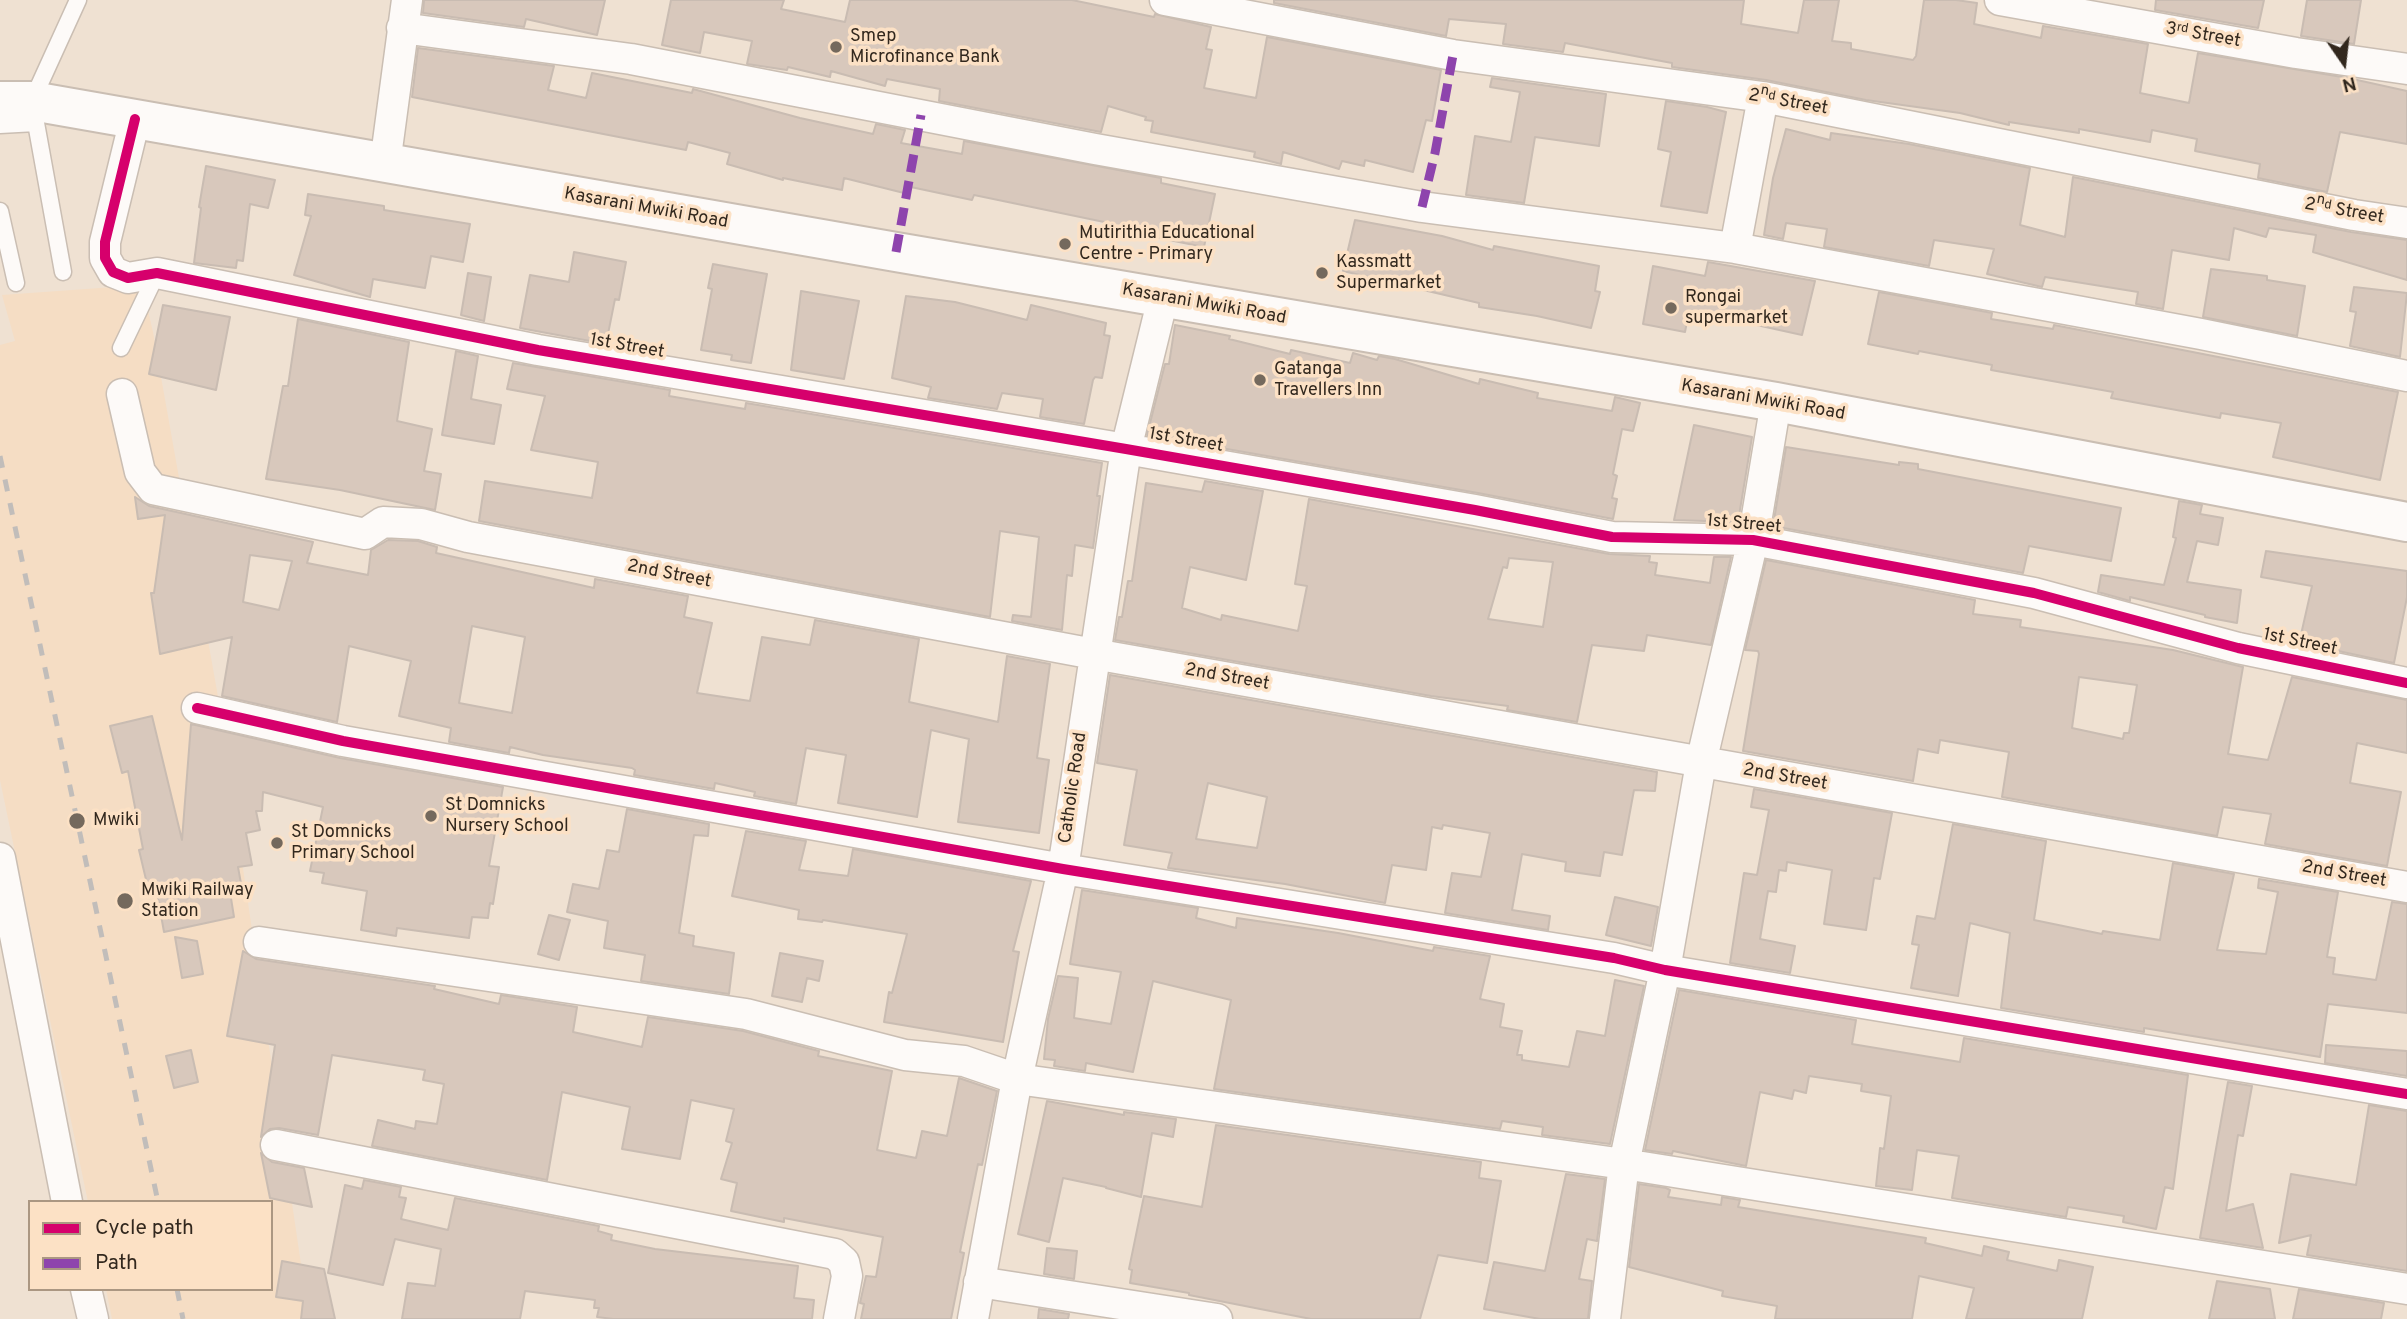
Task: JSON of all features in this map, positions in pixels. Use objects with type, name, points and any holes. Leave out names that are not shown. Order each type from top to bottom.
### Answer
[{"type":"main road","name":"Kasarani Mwiki Road","points":[[23,108],[135,119],[1776,402],[2407,522]]},
{"type":"street","name":"2ⁿᵈ Street","points":[[1165,0],[1453,55],[1762,97],[2354,215],[2407,223]]},
{"type":"street","name":"3ʳᵈ Street","points":[[2000,0],[2296,53],[2407,69]]},
{"type":"street","points":[[385,164],[404,14],[1095,149],[1422,207],[1735,248],[2201,334],[2407,376]]},
{"type":"street","points":[[1735,248],[1762,97]]},
{"type":"street","name":"1st Street","points":[[135,119],[105,242],[105,258],[113,272],[128,278],[157,273],[538,350],[1126,449],[1612,537],[1753,540],[2034,593],[2238,648],[2407,682]]},
{"type":"street","name":"Catholic Road","points":[[973,1319],[1017,1079],[1063,869],[1126,449],[1163,298]]},
{"type":"street","name":"2nd Street","points":[[122,394],[140,472],[153,489],[365,534],[383,522],[421,523],[468,537],[1094,654],[2407,887]]},
{"type":"street","points":[[1605,1319],[1624,1164],[1665,970],[1701,763],[1753,540],[1776,402]]},
{"type":"street","points":[[197,708],[343,741],[1063,869],[1614,958],[1665,970],[2407,1094]]},
{"type":"street","points":[[0,858],[67,1200]]},
{"type":"street","points":[[259,942],[746,1014],[905,1055],[964,1060],[1017,1079],[1624,1164],[2407,1289]]},
{"type":"street","points":[[276,1145],[835,1254],[844,1262],[847,1276],[839,1319]]},
{"type":"street","points":[[979,1282],[1217,1319]]},
{"type":"street","points":[[86,1291],[93,1319]]},
{"type":"lane","points":[[0,125],[23,108],[78,0]]},
{"type":"lane","points":[[23,108],[63,272]]},
{"type":"lane","points":[[0,211],[16,283]]},
{"type":"lane","points":[[121,348],[157,273]]},
{"type":"shaded area","points":[[142,285],[153,332],[217,691],[309,1319],[112,1319],[106,1291],[273,1291],[273,1200],[88,1200],[0,780],[0,345],[15,341],[2,295]]},
{"type":"building","points":[[424,0],[605,0],[597,35],[526,19],[524,27],[423,13]]},
{"type":"building","points":[[671,0],[784,0],[781,9],[845,22],[850,0],[1072,0],[1211,27],[1206,49],[1212,50],[1204,88],[1256,98],[1267,37],[1441,70],[1432,121],[1426,120],[1413,172],[1365,160],[1364,166],[1342,161],[1339,169],[1283,152],[1281,164],[1254,157],[1255,152],[1151,132],[1153,121],[1108,106],[1101,132],[939,101],[940,89],[887,79],[885,86],[831,71],[830,77],[788,67],[787,70],[747,64],[752,41],[704,32],[700,53],[662,45]]},
{"type":"building","points":[[1274,0],[1744,0],[1741,24],[1798,33],[1804,0],[1839,0],[1832,41],[1851,43],[1851,49],[1913,60],[1916,56],[1924,0],[1956,0],[1977,3],[1974,24],[2041,38],[2043,26],[2148,44],[2140,93],[2189,103],[2198,53],[2348,78],[2407,91],[2407,144],[2340,132],[2327,192],[2258,178],[2260,164],[2195,151],[2197,139],[2152,130],[2150,142],[2079,129],[2079,133],[2009,122],[2009,125],[1960,113],[1672,67],[1672,63],[1565,43],[1563,52],[1503,44],[1506,24],[1449,19],[1446,36],[1274,3]]},
{"type":"building","points":[[2156,0],[2264,0],[2258,28],[2155,10]]},
{"type":"building","points":[[2307,0],[2361,0],[2354,44],[2301,36]]},
{"type":"building","points":[[418,48],[554,66],[548,90],[586,98],[592,73],[692,93],[693,89],[800,118],[873,134],[876,124],[905,130],[901,143],[962,154],[964,141],[1161,178],[1161,183],[1215,194],[1204,247],[1154,237],[1155,233],[1108,226],[1109,223],[974,195],[972,200],[906,186],[904,193],[844,178],[842,190],[783,180],[727,164],[730,153],[688,142],[686,150],[412,97]]},
{"type":"building","points":[[1492,78],[1606,94],[1599,146],[1535,137],[1524,203],[1466,195],[1475,136],[1511,142],[1520,92],[1490,87]]},
{"type":"building","points":[[1666,101],[1726,112],[1707,213],[1661,206],[1671,152],[1658,149]]},
{"type":"building","points":[[1786,129],[1830,140],[1831,133],[1909,144],[2030,168],[2020,225],[2065,237],[2073,177],[2351,232],[2407,240],[2407,280],[2313,252],[2316,235],[2269,228],[2266,237],[2234,228],[2229,260],[2172,250],[2163,309],[2136,304],[2138,292],[2045,277],[2042,287],[1987,274],[1994,249],[1934,240],[1929,266],[1824,247],[1827,229],[1786,223],[1783,239],[1764,235],[1773,178]]},
{"type":"building","points":[[206,166],[275,180],[268,208],[250,204],[243,261],[237,260],[236,268],[194,263]]},
{"type":"building","points":[[308,194],[470,224],[463,262],[431,256],[425,288],[373,279],[370,297],[294,275],[311,216],[305,215]]},
{"type":"building","points":[[1355,220],[1442,236],[1493,250],[1494,246],[1599,266],[1595,291],[1600,292],[1591,328],[1479,307],[1479,303],[1419,289],[1420,284],[1382,275],[1381,280],[1343,271]]},
{"type":"building","points":[[574,252],[626,262],[619,300],[615,299],[606,344],[520,328],[530,275],[569,282]]},
{"type":"building","points":[[1708,262],[1815,281],[1802,335],[1752,324],[1753,322],[1689,311],[1685,332],[1643,324],[1653,266],[1705,276]]},
{"type":"building","points":[[713,264],[767,274],[751,363],[731,360],[732,355],[701,350],[712,289],[708,288]]},
{"type":"building","points":[[2211,269],[2267,276],[2267,280],[2305,286],[2297,336],[2203,317]]},
{"type":"building","points":[[468,273],[491,277],[484,321],[461,315]]},
{"type":"building","points":[[2354,287],[2407,293],[2400,357],[2350,346],[2356,312],[2350,311]]},
{"type":"building","points":[[801,291],[859,301],[844,379],[791,370]]},
{"type":"building","points":[[1879,292],[1992,313],[1991,319],[2053,329],[2054,325],[2398,392],[2380,480],[2273,457],[2281,423],[2221,413],[2220,418],[2111,398],[2113,392],[1991,370],[1992,365],[1868,344]]},
{"type":"building","points":[[906,296],[955,302],[1027,320],[1031,305],[1106,323],[1104,335],[1110,336],[1102,378],[1095,377],[1093,380],[1084,424],[1040,417],[1043,399],[1002,393],[997,409],[928,398],[931,387],[892,378]]},
{"type":"building","points":[[163,305],[230,317],[216,390],[149,374]]},
{"type":"building","points":[[298,319],[409,342],[397,421],[432,429],[424,471],[441,474],[435,510],[340,490],[266,479],[283,386],[288,386]]},
{"type":"building","points":[[1175,325],[1230,336],[1229,339],[1290,354],[1291,350],[1350,363],[1353,353],[1377,360],[1379,356],[1395,359],[1479,384],[1480,379],[1538,393],[1537,398],[1612,411],[1615,397],[1640,403],[1633,431],[1622,429],[1613,474],[1617,476],[1612,498],[1617,499],[1613,519],[1147,435],[1165,364],[1169,364]]},
{"type":"building","points":[[456,351],[478,356],[471,399],[501,405],[494,444],[442,435]]},
{"type":"building","points":[[513,363],[670,390],[669,396],[745,409],[746,403],[1102,463],[1093,548],[1075,545],[1072,576],[1067,575],[1062,630],[1012,621],[1013,615],[1031,617],[1039,537],[1000,531],[990,617],[479,521],[485,481],[592,498],[598,462],[531,450],[545,396],[507,389]]},
{"type":"building","points":[[1694,425],[1752,437],[1738,522],[1674,520]]},
{"type":"building","points":[[1786,447],[1899,465],[1899,462],[1918,464],[1918,469],[2121,508],[2111,561],[2029,546],[2023,573],[1773,526]]},
{"type":"building","points":[[1205,481],[1263,491],[1246,580],[1190,567],[1182,608],[1221,620],[1222,615],[1298,631],[1307,586],[1295,584],[1309,499],[1609,554],[1650,556],[1649,562],[1657,563],[1655,575],[1710,583],[1714,557],[1731,557],[1711,645],[1647,635],[1644,651],[1592,645],[1577,722],[1507,710],[1508,706],[1431,696],[1115,640],[1128,581],[1132,581],[1146,483],[1202,492]],"holes":[[[1509,558],[1553,562],[1543,627],[1488,619],[1503,567],[1507,568]]]},
{"type":"building","points":[[135,497],[149,506],[313,542],[307,563],[368,575],[371,550],[388,540],[418,541],[437,547],[436,553],[594,588],[595,579],[688,596],[684,617],[712,623],[697,693],[750,701],[762,637],[810,645],[815,620],[919,639],[909,702],[998,722],[1007,656],[1050,664],[1037,758],[1049,760],[1039,833],[958,822],[969,739],[931,730],[917,817],[838,803],[846,755],[806,748],[796,804],[754,796],[755,792],[715,783],[714,789],[634,775],[635,770],[632,768],[543,755],[510,747],[509,753],[449,742],[451,728],[399,716],[411,661],[349,646],[337,722],[222,696],[232,637],[160,654],[151,593],[154,593],[165,515],[138,519]],"holes":[[[250,555],[292,561],[279,610],[243,602]],[[472,626],[525,637],[512,713],[459,703]]]},
{"type":"building","points":[[2179,501],[2202,505],[2200,514],[2223,518],[2218,545],[2197,541],[2187,582],[2241,590],[2237,623],[2098,592],[2101,575],[2164,585],[2176,538],[2173,537]]},
{"type":"building","points":[[2266,551],[2407,571],[2407,597],[2394,663],[2301,643],[2312,586],[2261,577]]},
{"type":"building","points":[[1766,560],[1975,600],[1973,614],[2021,620],[2020,627],[2173,650],[2243,667],[2228,754],[2268,760],[2292,677],[2407,700],[2407,753],[2357,743],[2350,783],[2401,792],[2387,866],[2265,844],[2271,814],[2223,807],[2217,836],[2002,797],[2009,752],[1940,740],[1938,753],[1918,749],[1913,781],[1743,751],[1759,654],[1758,651],[1745,650]],"holes":[[[2079,677],[2137,685],[2129,733],[2124,733],[2123,739],[2072,728]]]},
{"type":"building","points":[[1110,675],[1657,772],[1655,791],[1634,790],[1622,855],[1604,852],[1600,876],[1565,871],[1566,862],[1522,854],[1512,910],[1550,916],[1548,930],[1445,913],[1452,873],[1481,877],[1490,833],[1443,825],[1442,829],[1432,827],[1426,870],[1392,865],[1385,903],[1285,884],[1168,868],[1172,853],[1124,845],[1137,770],[1097,763]],"holes":[[[1208,783],[1267,797],[1257,848],[1196,839]]]},
{"type":"building","points":[[152,716],[182,840],[191,724],[340,758],[503,787],[489,866],[499,867],[488,918],[472,917],[469,938],[397,928],[396,936],[361,930],[367,891],[322,883],[324,873],[310,871],[323,807],[263,792],[262,811],[256,811],[260,830],[246,833],[252,865],[238,867],[242,889],[230,892],[234,917],[164,932],[156,887],[148,888],[139,850],[143,849],[128,771],[122,773],[110,726]]},
{"type":"building","points":[[1754,789],[1892,813],[1880,879],[1874,878],[1866,930],[1824,924],[1832,870],[1787,862],[1786,871],[1779,870],[1776,892],[1768,891],[1760,939],[1795,946],[1790,973],[1730,963],[1744,873],[1757,875],[1769,810],[1751,807]]},
{"type":"building","points":[[627,809],[709,824],[708,836],[694,835],[679,933],[694,936],[693,946],[734,953],[729,994],[641,981],[645,955],[604,948],[608,921],[567,912],[573,884],[599,889],[607,850],[619,852]]},
{"type":"building","points":[[1953,824],[2046,841],[2034,920],[2102,934],[2103,931],[2160,940],[2173,863],[2234,874],[2217,950],[2266,954],[2278,892],[2258,888],[2259,879],[2338,892],[2327,957],[2335,958],[2333,974],[2376,980],[2392,902],[2407,904],[2407,1013],[2328,1004],[2320,1057],[2001,1008],[2010,933],[1970,923],[1958,996],[1911,988],[1919,945],[1912,944],[1917,916],[1935,919]]},
{"type":"building","points":[[746,831],[806,841],[799,870],[848,876],[853,849],[1031,881],[1013,951],[1019,952],[1003,1042],[884,1022],[889,992],[892,993],[907,934],[823,920],[798,919],[799,910],[732,896]]},
{"type":"building","points":[[1082,890],[1198,908],[1196,918],[1236,928],[1237,918],[1433,951],[1434,947],[1490,956],[1480,999],[1504,1004],[1500,1027],[1522,1031],[1517,1055],[1522,1055],[1522,1060],[1569,1067],[1577,1031],[1605,1036],[1615,980],[1644,986],[1610,1144],[1542,1135],[1543,1127],[1502,1121],[1500,1129],[1214,1089],[1231,1000],[1153,981],[1133,1072],[1086,1063],[1085,1071],[1054,1066],[1055,1060],[1044,1059],[1048,1019],[1058,976],[1078,978],[1074,1018],[1111,1024],[1121,972],[1070,964]]},
{"type":"building","points":[[1615,897],[1658,907],[1651,946],[1606,935]]},
{"type":"building","points":[[549,915],[570,920],[559,960],[538,954]]},
{"type":"building","points":[[175,937],[197,941],[203,974],[182,978]]},
{"type":"building","points":[[243,951],[256,959],[435,986],[434,989],[499,1004],[501,995],[577,1007],[573,1032],[642,1047],[648,1017],[743,1031],[819,1051],[818,1056],[892,1071],[877,1150],[916,1158],[922,1131],[947,1136],[959,1078],[997,1091],[982,1165],[978,1164],[960,1252],[964,1253],[951,1319],[861,1319],[864,1304],[860,1303],[866,1276],[876,1277],[883,1237],[731,1211],[737,1183],[721,1179],[732,1143],[726,1141],[734,1109],[691,1100],[680,1159],[622,1149],[630,1107],[562,1092],[547,1180],[372,1146],[378,1120],[415,1129],[416,1121],[437,1124],[444,1084],[423,1080],[425,1070],[332,1055],[318,1135],[279,1128],[270,1129],[261,1137],[275,1045],[227,1036]]},
{"type":"building","points":[[780,953],[823,961],[819,981],[807,978],[802,1002],[772,996]]},
{"type":"building","points":[[1679,990],[1856,1020],[1852,1044],[1960,1062],[1964,1038],[2188,1075],[2173,1189],[2165,1187],[2156,1229],[2123,1222],[2124,1216],[2068,1207],[2066,1217],[1952,1198],[1959,1156],[1917,1150],[1912,1190],[1876,1186],[1880,1148],[1884,1149],[1891,1096],[1861,1091],[1862,1084],[1809,1076],[1806,1093],[1794,1090],[1792,1099],[1760,1092],[1746,1166],[1673,1151],[1672,1154],[1645,1150]]},
{"type":"building","points":[[2326,1045],[2407,1051],[2407,1076],[2325,1063]]},
{"type":"building","points":[[191,1050],[198,1082],[174,1088],[166,1056]]},
{"type":"building","points":[[2228,1082],[2252,1086],[2243,1136],[2238,1135],[2226,1211],[2253,1204],[2263,1248],[2200,1238]]},
{"type":"building","points":[[1047,1101],[1124,1115],[1124,1112],[1176,1119],[1173,1137],[1152,1133],[1141,1197],[1063,1178],[1049,1242],[1018,1234]]},
{"type":"building","points":[[2369,1105],[2407,1111],[2407,1271],[2307,1255],[2311,1235],[2279,1243],[2291,1174],[2356,1185]]},
{"type":"building","points":[[1216,1125],[1481,1162],[1479,1178],[1501,1181],[1487,1263],[1438,1255],[1420,1319],[1311,1319],[1130,1283],[1132,1270],[1129,1269],[1144,1196],[1202,1207]]},
{"type":"building","points":[[261,1153],[272,1162],[304,1168],[312,1207],[270,1198]]},
{"type":"building","points":[[1566,1174],[1605,1179],[1597,1241],[1587,1239],[1579,1279],[1592,1281],[1588,1319],[1540,1319],[1484,1309],[1494,1262],[1545,1271]]},
{"type":"building","points":[[364,1180],[401,1187],[399,1197],[406,1198],[401,1219],[448,1230],[455,1198],[599,1226],[598,1231],[612,1235],[611,1240],[655,1249],[798,1266],[794,1298],[814,1300],[812,1319],[613,1319],[597,1317],[599,1308],[594,1308],[595,1300],[525,1291],[520,1319],[402,1319],[408,1283],[435,1286],[441,1249],[395,1239],[383,1285],[328,1273],[345,1185],[362,1189]]},
{"type":"building","points":[[1639,1184],[1666,1188],[1670,1190],[1668,1197],[1721,1205],[1722,1197],[1740,1200],[1738,1207],[1926,1238],[1925,1243],[1982,1256],[1984,1246],[2009,1252],[2007,1260],[2057,1271],[2059,1260],[2093,1267],[2082,1319],[1966,1319],[1974,1288],[1919,1276],[1912,1319],[1775,1319],[1777,1306],[1722,1296],[1723,1291],[1629,1267]]},
{"type":"building","points":[[1047,1248],[1077,1251],[1074,1279],[1044,1274]]},
{"type":"building","points":[[282,1261],[324,1269],[335,1319],[301,1319],[303,1301],[276,1297]]},
{"type":"building","points":[[2217,1281],[2270,1289],[2275,1319],[2209,1319]]},
{"type":"building","points":[[2299,1289],[2384,1303],[2381,1319],[2293,1319]]},
{"type":"building","points":[[1039,1309],[1069,1314],[1068,1319],[1038,1319]]},
{"type":"railway","points":[[0,456],[158,1200]]},
{"type":"railway","points":[[177,1291],[183,1319]]},
{"type":"marked path","points":[[1422,207],[1453,55]]},
{"type":"marked path","points":[[896,252],[921,115]]},
{"type":"cycle path","points":[[135,119],[105,242],[105,258],[113,272],[128,278],[157,273],[538,350],[1126,449],[1475,510],[1612,537],[1753,540],[2034,593],[2238,648],[2407,683]]},
{"type":"cycle path","points":[[197,708],[343,741],[1063,869],[1614,958],[1665,970],[2407,1094]]},
{"type":"place","name":"Smep Microfinance Bank","points":[[836,47]]},
{"type":"place","name":"Mutirithia Educational Centre - Primary","points":[[1065,244]]},
{"type":"place","name":"Kassmatt Supermarket","points":[[1322,273]]},
{"type":"place","name":"Rongai supermarket","points":[[1671,308]]},
{"type":"place","name":"Gatanga Travellers Inn","points":[[1260,380]]},
{"type":"place","name":"St Domnicks Nursery School","points":[[431,816]]},
{"type":"place","name":"Mwiki","points":[[77,821]]},
{"type":"place","name":"St Domnicks Primary School","points":[[277,843]]},
{"type":"place","name":"Mwiki Railway Station","points":[[125,901]]}]
